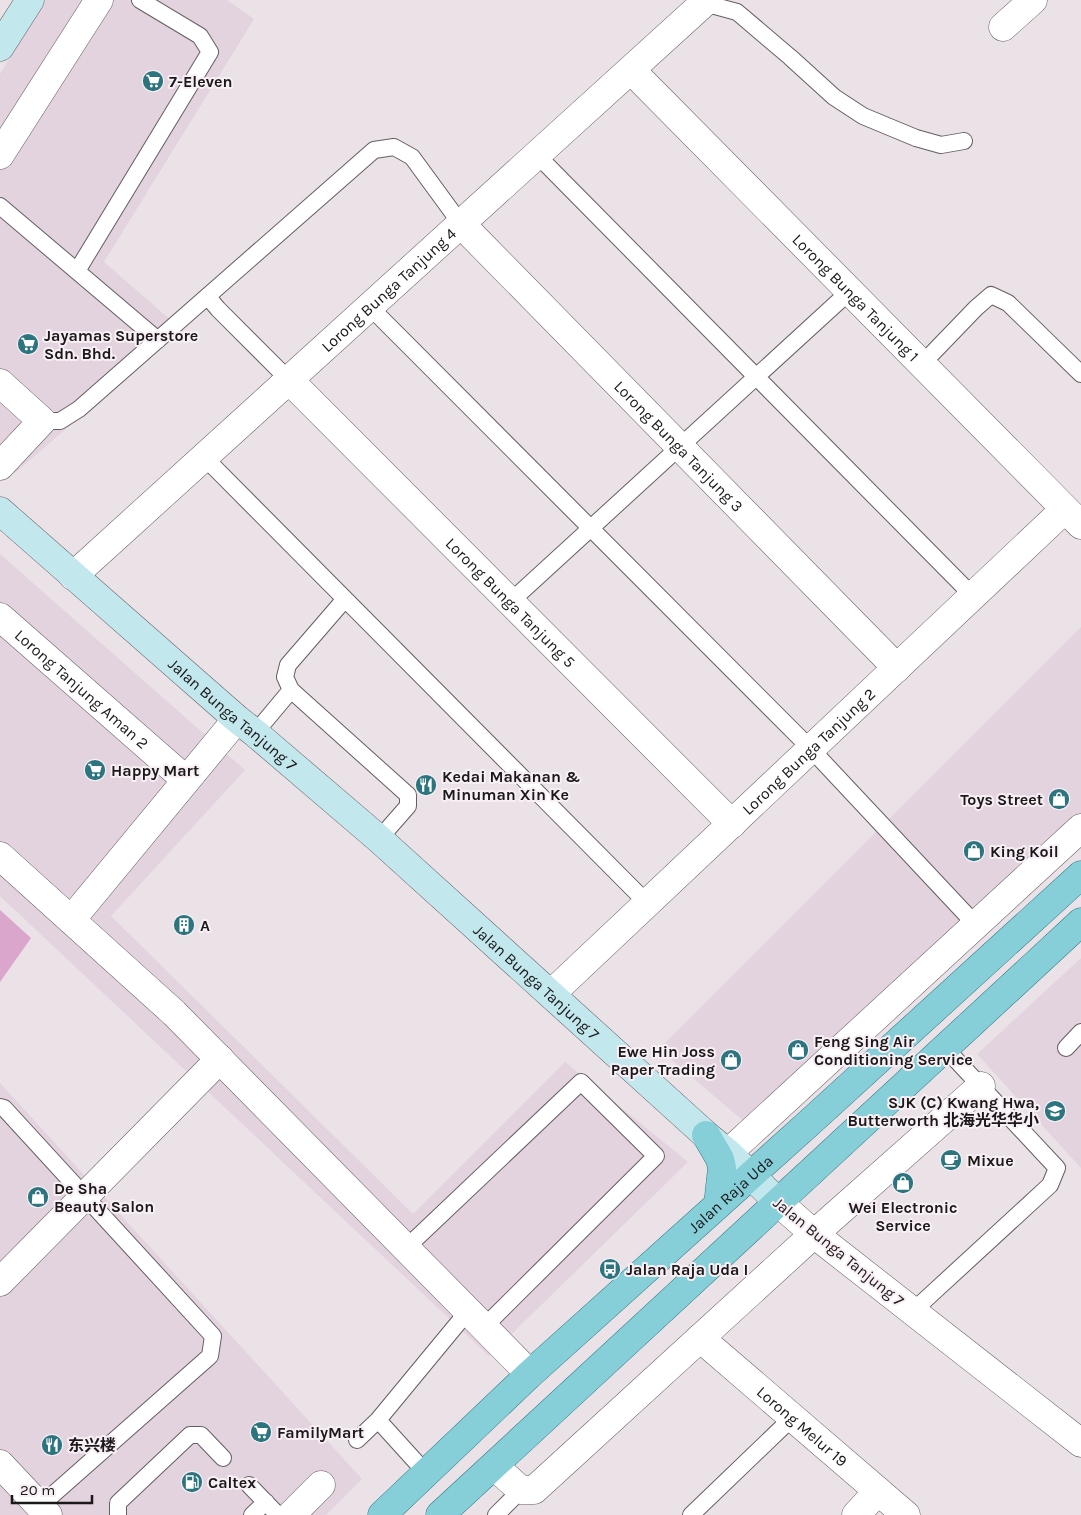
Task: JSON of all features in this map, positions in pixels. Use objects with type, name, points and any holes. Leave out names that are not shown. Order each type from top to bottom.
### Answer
[{"type":"main road","name":"Jalan Raja Uda","points":[[382,1515],[530,1374],[1081,875]]},
{"type":"main road","points":[[451,1511],[494,1466],[1081,922]]},
{"type":"main road","points":[[809,1123],[813,1136],[822,1144],[837,1148]]},
{"type":"main road","points":[[706,1135],[720,1159],[722,1168],[718,1205]]},
{"type":"street","points":[[0,47],[30,0]]},
{"type":"street","points":[[1003,27],[1033,0]]},
{"type":"street","name":"Lorong Bunga Tanjung 4","points":[[73,576],[631,70],[702,2]]},
{"type":"street","points":[[0,155],[93,4]]},
{"type":"street","name":"Lorong Bunga Tanjung 1","points":[[631,70],[1073,517]]},
{"type":"street","name":"Lorong Bunga Tanjung 3","points":[[461,224],[897,668]]},
{"type":"street","name":"Lorong Bunga Tanjung 5","points":[[289,380],[732,824]]},
{"type":"street","points":[[0,383],[42,421],[0,466]]},
{"type":"street","name":"Jalan Bunga Tanjung 7","points":[[0,511],[246,726],[379,839],[728,1153],[750,1176],[814,1234],[1081,1443]]},
{"type":"street","name":"Lorong Bunga Tanjung 2","points":[[552,994],[973,596],[1073,517]]},
{"type":"street","name":"Lorong Tanjung Aman 2","points":[[0,617],[186,780]]},
{"type":"street","points":[[71,920],[186,780],[246,726]]},
{"type":"street","points":[[728,1153],[1081,828]]},
{"type":"street","points":[[0,856],[174,1013],[530,1374]]},
{"type":"street","points":[[0,1282],[220,1060]]},
{"type":"street","points":[[494,1466],[527,1490],[981,1086]]},
{"type":"street","name":"Lorong Melur 19","points":[[700,1338],[906,1515]]},
{"type":"street","points":[[0,1464],[44,1511]]},
{"type":"street","points":[[291,1515],[321,1485]]},
{"type":"street","points":[[856,1515],[878,1492]]},
{"type":"lane","points":[[77,271],[210,52],[200,36],[140,0]]},
{"type":"lane","points":[[702,2],[737,12],[834,97],[862,116],[916,138],[941,145],[964,141]]},
{"type":"lane","points":[[42,421],[60,421],[79,409],[374,150],[394,147],[412,157],[461,224]]},
{"type":"lane","points":[[537,155],[973,596]]},
{"type":"lane","points":[[0,206],[158,340]]},
{"type":"lane","points":[[510,602],[850,291]]},
{"type":"lane","points":[[922,364],[991,295],[1008,303],[1081,374]]},
{"type":"lane","points":[[208,297],[289,380]]},
{"type":"lane","points":[[370,307],[811,749],[976,925]]},
{"type":"lane","points":[[204,457],[648,904]]},
{"type":"lane","points":[[345,599],[288,665],[285,678],[291,690],[408,795],[408,806],[379,839]]},
{"type":"lane","points":[[246,726],[291,690]]},
{"type":"lane","points":[[1066,1048],[1081,1032]]},
{"type":"lane","points":[[913,1310],[1050,1185],[1057,1168],[945,1048]]},
{"type":"lane","points":[[357,1440],[476,1319],[656,1156],[581,1082],[406,1248]]},
{"type":"lane","points":[[0,1107],[4,1108],[213,1336],[210,1356],[44,1511]]},
{"type":"lane","points":[[691,1515],[792,1418]]},
{"type":"lane","points":[[378,1420],[426,1473]]},
{"type":"lane","points":[[118,1515],[118,1503],[190,1435],[201,1435],[223,1458]]},
{"type":"lane","points":[[249,1485],[278,1515]]},
{"type":"lane","points":[[496,1515],[527,1490]]},
{"type":"lane","points":[[252,1515],[266,1502]]},
{"type":"shaded area","points":[[45,0],[227,0],[254,19],[104,262],[181,329],[15,473],[0,457],[0,74]]},
{"type":"shaded area","points":[[0,554],[245,770],[111,916],[413,1214],[565,1062],[688,1162],[489,1356],[0,896]]},
{"type":"shaded area","points":[[1081,627],[1081,843],[761,1136],[659,1049]]},
{"type":"shaded area","points":[[0,910],[31,938],[0,982]]},
{"type":"shaded area","name":"SJK (C) Kwang Hwa, Butterworth 北海光华华小","points":[[1081,958],[1081,1168],[977,1054]]},
{"type":"shaded area","points":[[0,1083],[362,1479],[326,1515],[0,1515]]},
{"type":"place","name":"7-Eleven","points":[[153,81]]},
{"type":"place","name":"Jayamas Superstore Sdn. Bhd.","points":[[28,344]]},
{"type":"place","name":"Happy Mart","points":[[95,770]]},
{"type":"place","name":"Kedai Makanan & Minuman Xin Ke","points":[[426,785]]},
{"type":"place","name":"Toys Street","points":[[1059,799]]},
{"type":"place","name":"King Koil","points":[[974,851]]},
{"type":"place","name":"A","points":[[184,925]]},
{"type":"place","name":"Feng Sing Air Conditioning Service","points":[[798,1050]]},
{"type":"place","name":"Ewe Hin Joss Paper Trading","points":[[731,1060]]},
{"type":"place","name":"SJK (C) Kwang Hwa, Butterworth 北海光华华小","points":[[1055,1111]]},
{"type":"place","name":"Mixue","points":[[951,1160]]},
{"type":"place","name":"Wei Electronic Service","points":[[903,1183]]},
{"type":"place","name":"De Sha Beauty Salon","points":[[38,1197]]},
{"type":"place","name":"Jalan Raja Uda I","points":[[610,1269]]},
{"type":"place","name":"FamilyMart","points":[[261,1432]]},
{"type":"place","name":"东兴楼","points":[[52,1445]]},
{"type":"place","name":"Caltex","points":[[192,1482]]}]
